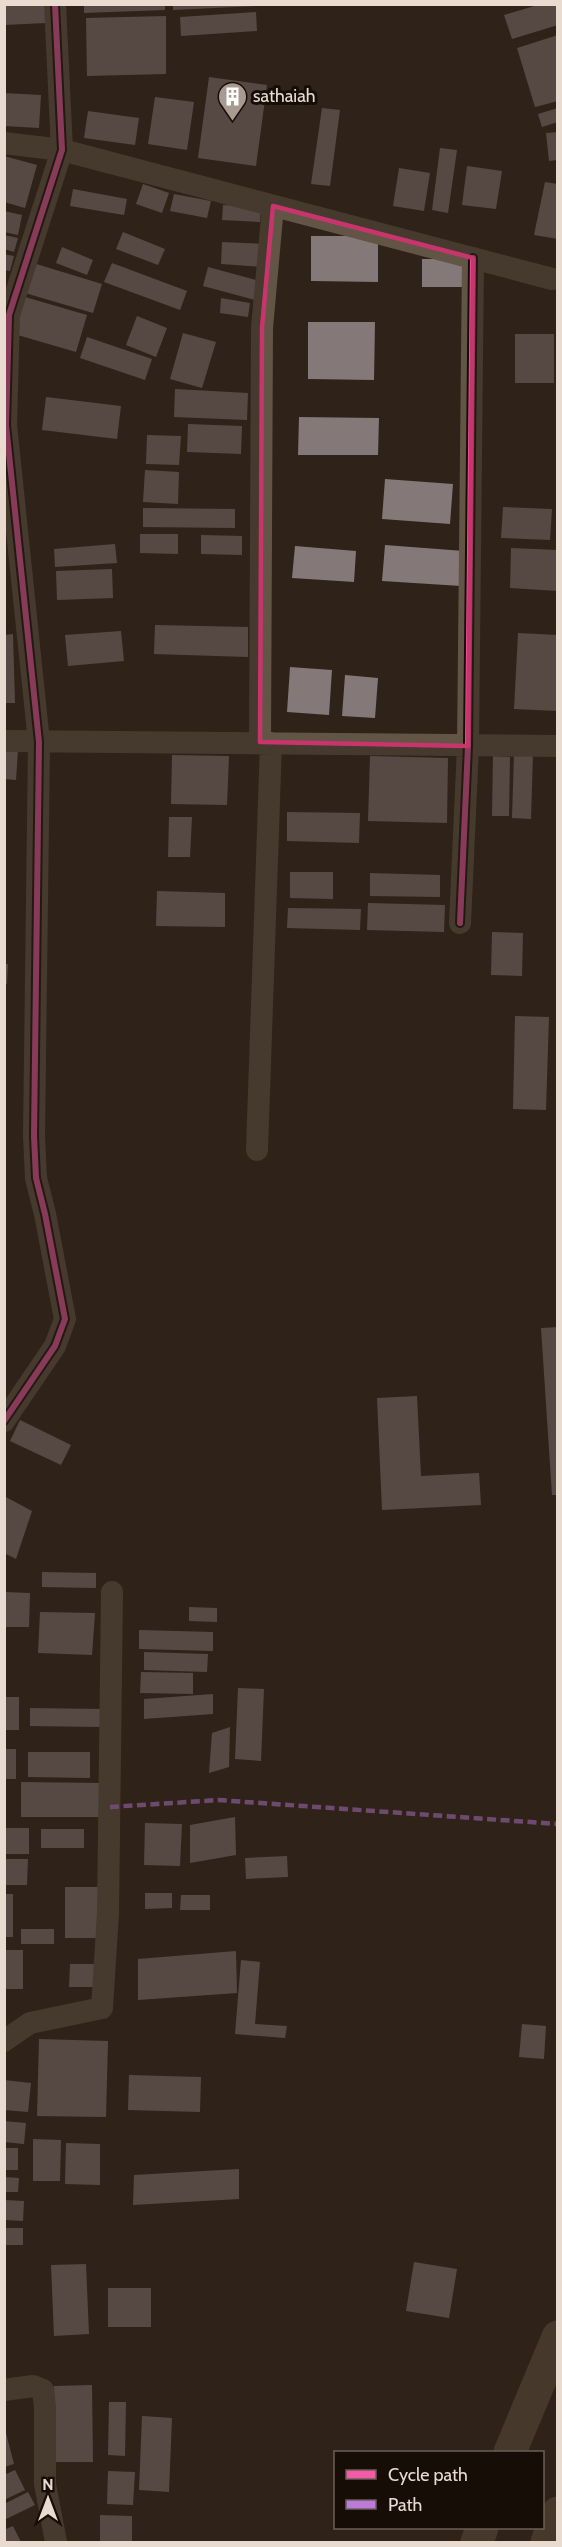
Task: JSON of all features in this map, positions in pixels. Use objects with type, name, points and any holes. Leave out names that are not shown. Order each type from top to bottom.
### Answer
[{"type":"main road","points":[[510,2451],[558,2337]]},
{"type":"main road","points":[[547,2542],[558,2513]]},
{"type":"street","points":[[4,1421],[55,1346],[65,1319],[36,1178],[34,1136],[39,742],[6,425],[9,315],[62,150],[55,4]]},
{"type":"street","points":[[4,143],[62,150],[552,279]]},
{"type":"street","points":[[257,1150],[265,742],[262,328],[273,206]]},
{"type":"street","points":[[459,923],[468,746],[473,258]]},
{"type":"street","points":[[4,741],[558,746]]},
{"type":"street","points":[[4,2041],[30,2023],[102,2007],[108,1913],[112,1592]]},
{"type":"street","points":[[4,2390],[33,2386],[43,2390],[45,2484],[56,2542]]},
{"type":"highlighted area","points":[[273,206],[473,258],[468,746],[260,742],[262,328]]},
{"type":"building","points":[[4,4],[46,4],[46,23],[4,25]]},
{"type":"building","points":[[84,4],[165,4],[165,10],[84,13]]},
{"type":"building","points":[[173,4],[256,4],[256,6],[173,10]]},
{"type":"building","points":[[538,5],[558,5],[558,25],[512,39],[504,15]]},
{"type":"building","points":[[256,12],[257,31],[181,36],[180,17]]},
{"type":"building","points":[[166,16],[166,74],[87,76],[86,18]]},
{"type":"building","points":[[558,35],[558,101],[535,107],[517,48]]},
{"type":"building","name":"sathaiah","points":[[209,77],[267,85],[256,166],[198,158]]},
{"type":"building","points":[[4,93],[41,95],[39,128],[4,126]]},
{"type":"building","points":[[155,97],[194,102],[187,150],[148,144]]},
{"type":"building","points":[[322,108],[340,110],[330,186],[311,184]]},
{"type":"building","points":[[558,108],[558,122],[542,127],[538,114]]},
{"type":"building","points":[[88,111],[139,118],[135,145],[84,138]]},
{"type":"building","points":[[558,132],[558,160],[549,161],[546,133]]},
{"type":"building","points":[[440,148],[457,150],[448,213],[432,210]]},
{"type":"building","points":[[4,156],[37,165],[25,208],[4,202]]},
{"type":"building","points":[[467,166],[502,171],[496,209],[462,205]]},
{"type":"building","points":[[399,168],[430,173],[424,211],[393,206]]},
{"type":"building","points":[[545,182],[558,184],[558,239],[534,235]]},
{"type":"building","points":[[143,184],[169,193],[162,213],[136,204]]},
{"type":"building","points":[[73,189],[127,199],[124,215],[70,206]]},
{"type":"building","points":[[174,194],[211,201],[207,218],[170,211]]},
{"type":"building","points":[[223,205],[261,207],[260,222],[222,220]]},
{"type":"building","points":[[4,211],[22,215],[18,235],[4,232]]},
{"type":"building","points":[[123,232],[165,249],[158,265],[116,249]]},
{"type":"building","points":[[4,235],[18,238],[14,252],[4,249]]},
{"type":"building","points":[[311,236],[378,236],[378,282],[311,281]]},
{"type":"building","points":[[222,242],[264,244],[263,267],[221,264]]},
{"type":"building","points":[[62,247],[93,260],[87,275],[56,263]]},
{"type":"building","points":[[4,254],[14,256],[10,271],[4,270]]},
{"type":"building","points":[[422,259],[468,259],[468,287],[422,287]]},
{"type":"building","points":[[33,263],[102,284],[93,313],[25,293]]},
{"type":"building","points":[[112,263],[187,291],[180,310],[104,282]]},
{"type":"building","points":[[208,267],[260,281],[255,300],[203,286]]},
{"type":"building","points":[[25,297],[87,315],[76,352],[14,334]]},
{"type":"building","points":[[221,298],[250,303],[248,317],[220,313]]},
{"type":"building","points":[[137,316],[167,328],[156,357],[126,345]]},
{"type":"building","points":[[308,322],[375,322],[374,380],[308,379]]},
{"type":"building","points":[[183,333],[216,342],[202,388],[170,379]]},
{"type":"building","points":[[515,334],[554,334],[554,383],[515,383]]},
{"type":"building","points":[[87,337],[152,359],[145,380],[80,358]]},
{"type":"building","points":[[175,389],[248,393],[247,420],[174,417]]},
{"type":"building","points":[[46,397],[121,406],[117,439],[42,430]]},
{"type":"building","points":[[299,417],[379,418],[378,455],[298,455]]},
{"type":"building","points":[[188,424],[242,426],[241,454],[187,452]]},
{"type":"building","points":[[147,435],[181,436],[179,465],[146,464]]},
{"type":"building","points":[[145,470],[179,472],[178,504],[143,502]]},
{"type":"building","points":[[385,479],[453,484],[450,524],[382,519]]},
{"type":"building","points":[[503,507],[552,509],[550,540],[501,538]]},
{"type":"building","points":[[143,508],[235,509],[235,528],[143,527]]},
{"type":"building","points":[[140,534],[178,534],[178,554],[140,553]]},
{"type":"building","points":[[201,535],[242,536],[242,555],[201,554]]},
{"type":"building","points":[[115,544],[117,563],[55,567],[54,549]]},
{"type":"building","points":[[385,545],[464,551],[461,586],[382,581]]},
{"type":"building","points":[[295,546],[356,551],[354,582],[292,578]]},
{"type":"building","points":[[511,548],[558,550],[558,591],[510,588]]},
{"type":"building","points":[[112,569],[113,598],[57,600],[56,571]]},
{"type":"building","points":[[155,625],[248,627],[248,657],[154,654]]},
{"type":"building","points":[[121,631],[124,661],[68,666],[65,635]]},
{"type":"building","points":[[518,633],[558,635],[558,711],[514,709]]},
{"type":"building","points":[[13,634],[15,703],[4,703],[4,635]]},
{"type":"building","points":[[290,667],[332,670],[329,715],[287,712]]},
{"type":"building","points":[[345,675],[378,678],[375,718],[342,716]]},
{"type":"building","points":[[4,749],[18,750],[16,780],[4,779]]},
{"type":"building","points":[[514,753],[533,753],[531,819],[512,818]]},
{"type":"building","points":[[172,755],[229,756],[227,805],[171,804]]},
{"type":"building","points":[[370,756],[448,758],[447,823],[368,821]]},
{"type":"building","points":[[493,756],[510,757],[509,816],[492,816]]},
{"type":"building","points":[[287,812],[360,813],[359,843],[287,841]]},
{"type":"building","points":[[169,817],[192,817],[190,857],[168,857]]},
{"type":"building","points":[[290,872],[333,872],[333,899],[290,898]]},
{"type":"building","points":[[370,873],[440,875],[440,897],[370,896]]},
{"type":"building","points":[[157,891],[225,893],[225,927],[156,926]]},
{"type":"building","points":[[368,903],[445,905],[444,932],[367,930]]},
{"type":"building","points":[[288,908],[361,909],[360,930],[287,928]]},
{"type":"building","points":[[492,932],[523,933],[522,976],[491,975]]},
{"type":"building","points":[[4,964],[8,964],[7,984],[4,984]]},
{"type":"building","points":[[515,1016],[549,1017],[546,1110],[513,1109]]},
{"type":"building","points":[[558,1327],[558,1495],[552,1495],[541,1328]]},
{"type":"building","points":[[417,1396],[421,1476],[479,1473],[481,1505],[382,1510],[377,1398]]},
{"type":"building","points":[[20,1420],[71,1445],[61,1465],[10,1441]]},
{"type":"building","points":[[4,1496],[32,1511],[16,1559],[4,1553]]},
{"type":"building","points":[[42,1572],[96,1573],[96,1588],[42,1587]]},
{"type":"building","points":[[4,1592],[30,1593],[29,1627],[4,1627]]},
{"type":"building","points":[[189,1607],[217,1608],[217,1622],[189,1621]]},
{"type":"building","points":[[40,1612],[95,1613],[92,1655],[38,1653]]},
{"type":"building","points":[[139,1630],[213,1632],[213,1651],[139,1649]]},
{"type":"building","points":[[144,1652],[208,1654],[207,1672],[144,1670]]},
{"type":"building","points":[[141,1672],[193,1673],[193,1694],[140,1693]]},
{"type":"building","points":[[238,1688],[264,1689],[261,1761],[235,1759]]},
{"type":"building","points":[[213,1694],[213,1714],[144,1719],[144,1699]]},
{"type":"building","points":[[4,1697],[19,1697],[19,1730],[4,1730]]},
{"type":"building","points":[[30,1708],[102,1709],[102,1727],[30,1726]]},
{"type":"building","points":[[230,1727],[229,1767],[209,1773],[212,1733]]},
{"type":"building","points":[[4,1749],[16,1749],[16,1779],[4,1779]]},
{"type":"building","points":[[28,1752],[90,1752],[90,1778],[28,1777]]},
{"type":"building","points":[[21,1782],[99,1783],[99,1817],[21,1817]]},
{"type":"building","points":[[235,1817],[236,1855],[190,1863],[190,1825]]},
{"type":"building","points":[[145,1823],[182,1824],[180,1866],[144,1865]]},
{"type":"building","points":[[4,1828],[29,1828],[29,1854],[4,1854]]},
{"type":"building","points":[[41,1829],[84,1829],[84,1848],[41,1848]]},
{"type":"building","points":[[287,1856],[288,1877],[246,1879],[245,1858]]},
{"type":"building","points":[[4,1859],[28,1859],[27,1885],[4,1885]]},
{"type":"building","points":[[65,1887],[98,1887],[98,1938],[65,1938]]},
{"type":"building","points":[[145,1893],[172,1893],[172,1908],[145,1909]]},
{"type":"building","points":[[4,1894],[13,1894],[13,1937],[4,1937]]},
{"type":"building","points":[[181,1895],[210,1895],[210,1910],[180,1910]]},
{"type":"building","points":[[21,1929],[54,1929],[54,1944],[21,1944]]},
{"type":"building","points":[[4,1950],[23,1950],[23,1989],[4,1989]]},
{"type":"building","points":[[236,1951],[237,1993],[138,2000],[138,1959]]},
{"type":"building","points":[[241,1960],[260,1962],[255,2024],[287,2026],[285,2038],[235,2034]]},
{"type":"building","points":[[70,1964],[100,1964],[100,1987],[69,1987]]},
{"type":"building","points":[[522,2024],[546,2026],[544,2059],[519,2057]]},
{"type":"building","points":[[39,2039],[108,2041],[106,2117],[37,2116]]},
{"type":"building","points":[[129,2075],[201,2077],[200,2112],[128,2110]]},
{"type":"building","points":[[4,2080],[31,2083],[28,2112],[4,2110]]},
{"type":"building","points":[[4,2121],[26,2123],[24,2144],[4,2142]]},
{"type":"building","points":[[33,2139],[61,2140],[60,2181],[33,2181]]},
{"type":"building","points":[[66,2143],[100,2144],[100,2185],[65,2184]]},
{"type":"building","points":[[5,2148],[18,2148],[18,2170],[5,2170]]},
{"type":"building","points":[[239,2169],[239,2199],[133,2205],[134,2175]]},
{"type":"building","points":[[4,2177],[19,2178],[18,2192],[4,2192]]},
{"type":"building","points":[[4,2200],[24,2201],[23,2221],[4,2220]]},
{"type":"building","points":[[4,2228],[23,2228],[23,2245],[4,2245]]},
{"type":"building","points":[[414,2262],[457,2269],[449,2318],[406,2311]]},
{"type":"building","points":[[86,2264],[89,2334],[54,2336],[51,2265]]},
{"type":"building","points":[[108,2288],[151,2288],[151,2327],[108,2327]]},
{"type":"building","points":[[92,2385],[93,2462],[55,2462],[54,2386]]},
{"type":"building","points":[[109,2402],[126,2402],[125,2456],[108,2455]]},
{"type":"building","points":[[142,2416],[172,2418],[169,2492],[139,2490]]},
{"type":"building","points":[[4,2433],[6,2433],[14,2464],[4,2467]]},
{"type":"building","points":[[15,2470],[25,2490],[4,2500],[4,2475]]},
{"type":"building","points":[[108,2471],[135,2472],[133,2505],[107,2504]]},
{"type":"building","points":[[28,2492],[35,2505],[4,2520],[4,2504]]},
{"type":"building","points":[[100,2515],[132,2516],[132,2542],[100,2542]]},
{"type":"building","points":[[13,2526],[21,2542],[4,2542],[4,2530]]},
{"type":"marked path","points":[[110,1807],[218,1800],[558,1824]]},
{"type":"cycle path","points":[[4,1421],[55,1346],[65,1319],[36,1178],[34,1136],[39,742],[6,425],[9,315],[62,150],[55,4]]},
{"type":"cycle path","points":[[460,923],[468,746],[473,258]]},
{"type":"place","name":"sathaiah","points":[[232,122]]}]
